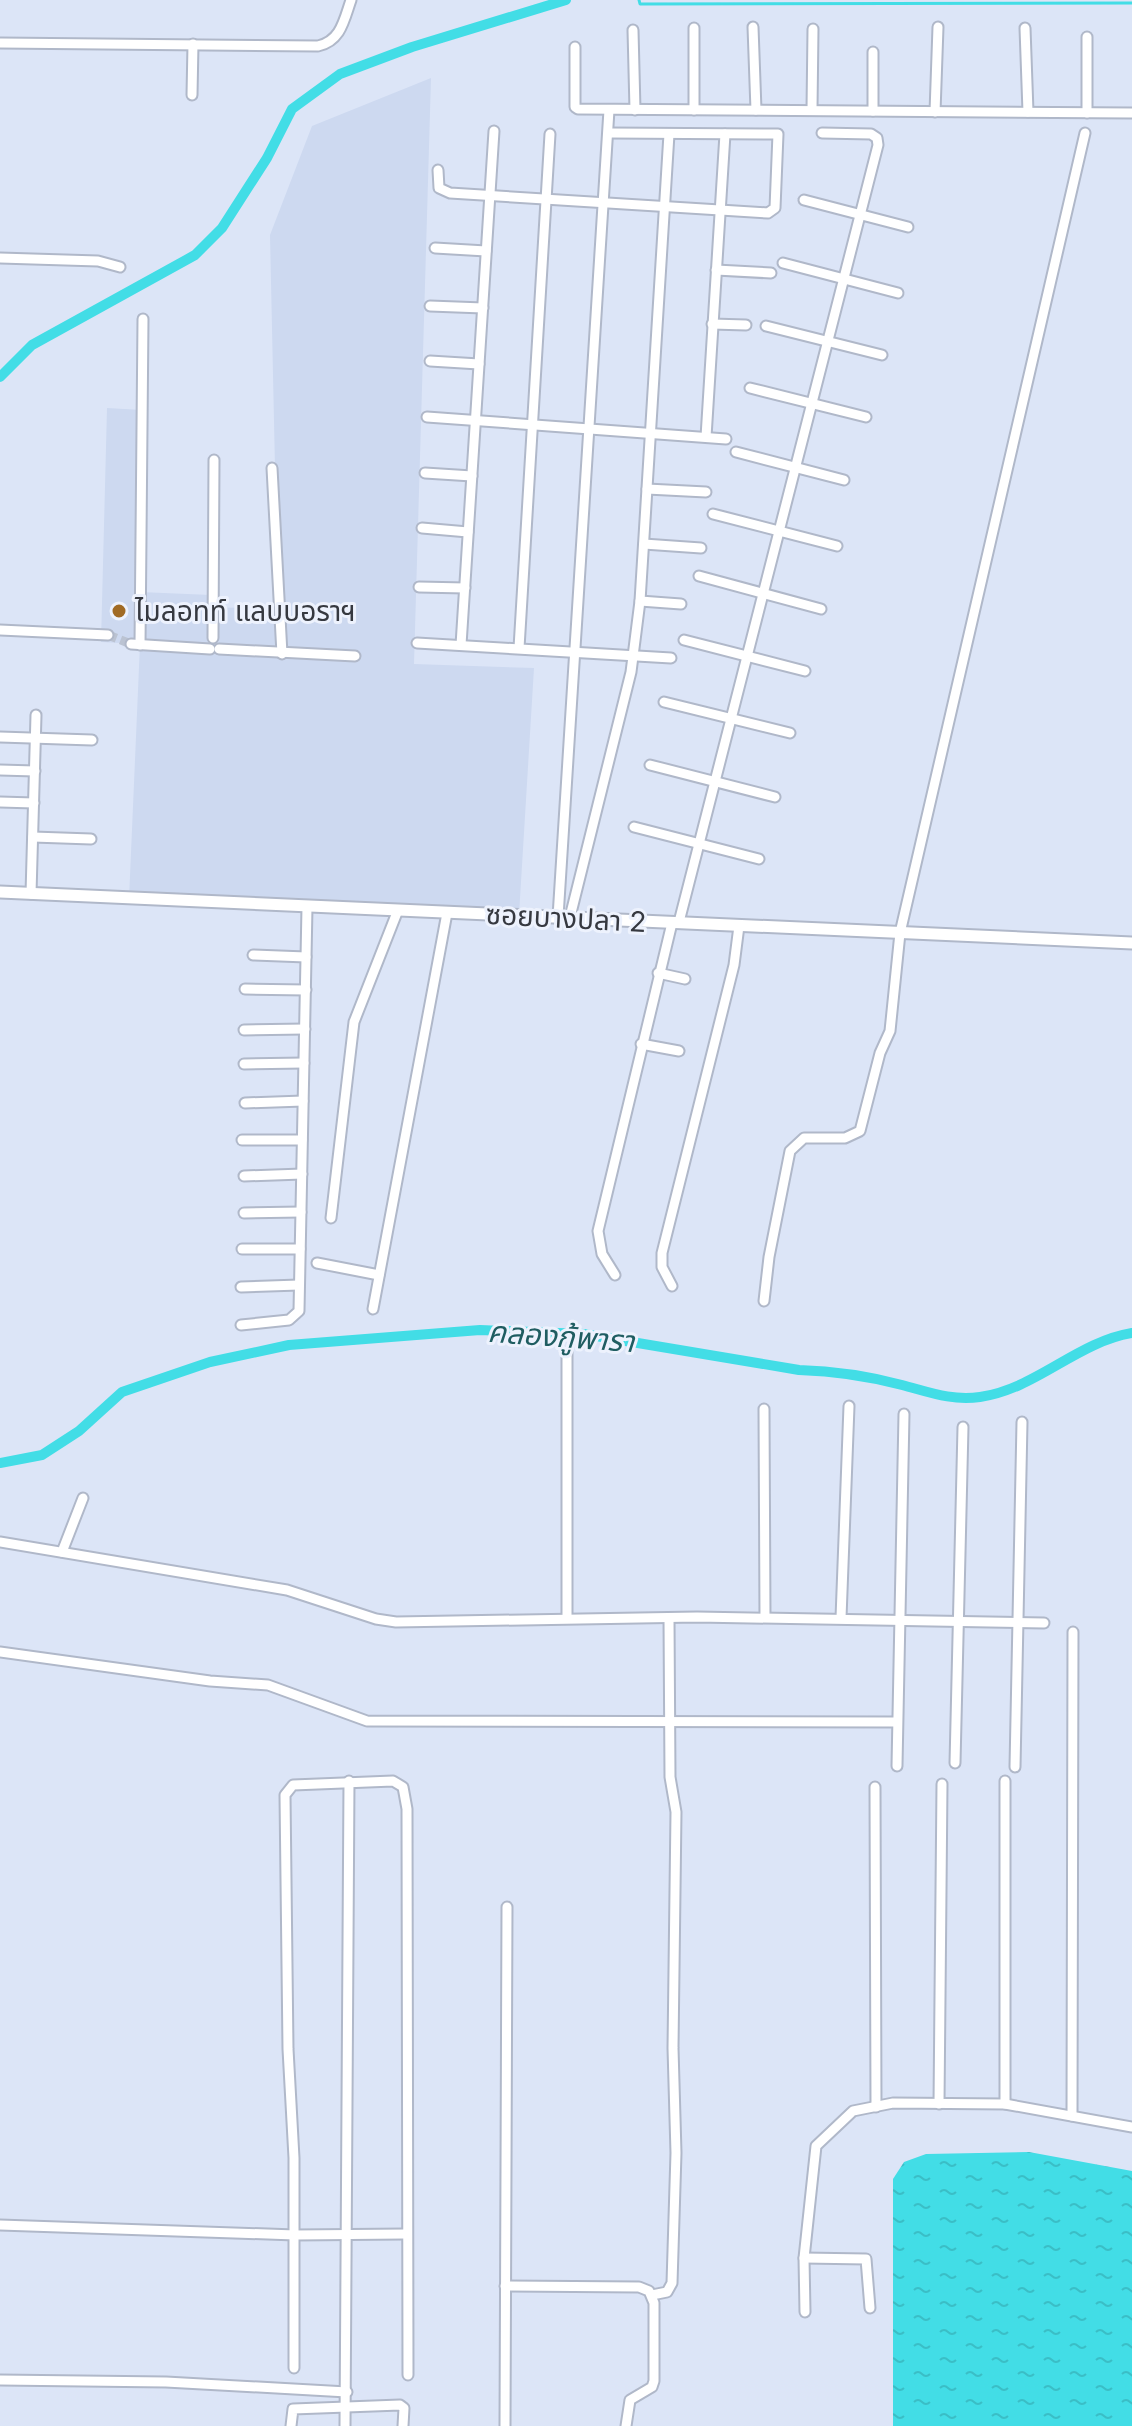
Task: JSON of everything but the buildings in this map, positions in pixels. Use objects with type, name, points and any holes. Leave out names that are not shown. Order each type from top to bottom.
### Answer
[{"type":"street","points":[[0,43],[327,44],[338,34],[351,0]]},
{"type":"street","points":[[753,27],[756,110]]},
{"type":"street","points":[[935,112],[938,27]]},
{"type":"street","points":[[694,28],[694,110]]},
{"type":"street","points":[[1025,28],[1028,112]]},
{"type":"street","points":[[812,109],[813,29]]},
{"type":"street","points":[[633,30],[635,110]]},
{"type":"street","points":[[1087,37],[1087,113]]},
{"type":"street","points":[[192,95],[193,44]]},
{"type":"street","points":[[575,47],[575,107],[609,110],[1132,113]]},
{"type":"street","points":[[873,52],[873,111]]},
{"type":"street","points":[[564,917],[560,883],[606,203],[609,110]]},
{"type":"street","points":[[461,645],[494,131]]},
{"type":"street","points":[[438,170],[439,188],[443,192],[721,212],[772,211],[781,138],[778,134],[610,133]]},
{"type":"street","points":[[615,1275],[602,1254],[598,1231],[641,1044],[658,973],[699,843],[877,138],[822,133]]},
{"type":"street","points":[[764,1301],[769,1257],[793,1146],[810,1137],[851,1137],[862,1126],[880,1053],[890,1031],[900,933],[1085,133]]},
{"type":"street","points":[[519,648],[550,134]]},
{"type":"street","points":[[564,917],[578,884],[633,657],[644,544],[669,134]]},
{"type":"street","points":[[706,437],[725,134]]},
{"type":"street","points":[[804,200],[908,227]]},
{"type":"street","points":[[435,248],[486,251]]},
{"type":"street","points":[[0,258],[98,261],[120,267]]},
{"type":"street","points":[[783,263],[898,293]]},
{"type":"street","points":[[716,270],[771,273]]},
{"type":"street","points":[[430,306],[483,308]]},
{"type":"street","points":[[143,319],[135,644],[355,656]]},
{"type":"street","points":[[712,324],[746,325]]},
{"type":"street","points":[[766,326],[882,355]]},
{"type":"street","points":[[430,361],[479,364]]},
{"type":"street","points":[[750,388],[866,417]]},
{"type":"street","points":[[427,417],[726,439]]},
{"type":"street","points":[[736,452],[844,480]]},
{"type":"street","points":[[213,638],[214,460]]},
{"type":"street","points":[[272,468],[282,654]]},
{"type":"street","points":[[425,473],[472,476]]},
{"type":"street","points":[[647,489],[706,492]]},
{"type":"street","points":[[713,514],[837,546]]},
{"type":"street","points":[[422,528],[468,532]]},
{"type":"street","points":[[644,544],[701,548]]},
{"type":"street","points":[[699,576],[821,609]]},
{"type":"street","points":[[419,587],[465,588]]},
{"type":"street","points":[[640,601],[681,604]]},
{"type":"street","points":[[0,630],[108,635]]},
{"type":"street","points":[[684,640],[805,671]]},
{"type":"street","points":[[417,643],[671,658]]},
{"type":"street","points":[[664,702],[790,733]]},
{"type":"street","points":[[31,894],[36,715]]},
{"type":"street","points":[[0,737],[92,740]]},
{"type":"street","points":[[650,765],[775,797]]},
{"type":"street","points":[[0,770],[35,771]]},
{"type":"street","points":[[0,802],[34,803]]},
{"type":"street","points":[[634,827],[759,859]]},
{"type":"street","points":[[33,837],[91,839]]},
{"type":"street","points":[[560,883],[578,884]]},
{"type":"street","name":"ซอยบางปลา 2","points":[[0,892],[1132,943]]},
{"type":"street","points":[[241,1325],[295,1316],[299,1285],[307,907]]},
{"type":"street","points":[[331,1218],[354,1022],[398,910]]},
{"type":"street","points":[[373,1309],[447,913]]},
{"type":"street","points":[[672,1286],[662,1267],[662,1253],[733,969],[739,926]]},
{"type":"street","points":[[253,955],[306,957]]},
{"type":"street","points":[[658,973],[685,979]]},
{"type":"street","points":[[245,989],[306,990]]},
{"type":"street","points":[[244,1030],[305,1029]]},
{"type":"street","points":[[641,1044],[679,1051]]},
{"type":"street","points":[[244,1064],[304,1063]]},
{"type":"street","points":[[245,1103],[303,1101]]},
{"type":"street","points":[[242,1140],[302,1140]]},
{"type":"street","points":[[244,1176],[302,1174]]},
{"type":"street","points":[[244,1213],[301,1212]]},
{"type":"street","points":[[242,1249],[300,1249]]},
{"type":"street","points":[[317,1263],[379,1275]]},
{"type":"street","points":[[241,1287],[299,1285]]},
{"type":"street","points":[[567,1353],[567,1618]]},
{"type":"street","points":[[841,1618],[849,1406]]},
{"type":"street","points":[[764,1409],[765,1617]]},
{"type":"street","points":[[897,1766],[904,1414]]},
{"type":"street","points":[[1015,1767],[1022,1422]]},
{"type":"street","points":[[955,1763],[963,1427]]},
{"type":"street","points":[[62,1552],[83,1498]]},
{"type":"street","points":[[0,1542],[287,1590],[387,1621],[765,1617],[1044,1623]]},
{"type":"street","points":[[505,2286],[639,2287],[652,2295],[667,2292],[672,2283],[676,2153],[673,2048],[676,1812],[670,1777],[669,1618]]},
{"type":"street","points":[[1072,2116],[1073,1632]]},
{"type":"street","points":[[0,1652],[210,1681],[268,1685],[367,1721],[897,1722]]},
{"type":"street","points":[[345,2426],[349,1781]]},
{"type":"street","points":[[294,2368],[295,2235],[288,2049],[285,1795],[293,1785],[393,1781],[406,1793],[405,2234],[408,2375]]},
{"type":"street","points":[[1005,1781],[1005,2104]]},
{"type":"street","points":[[939,2104],[942,1784]]},
{"type":"street","points":[[875,1787],[876,2107]]},
{"type":"street","points":[[505,2426],[507,1907]]},
{"type":"street","points":[[805,2312],[804,2258],[816,2146],[853,2111],[939,2104],[1005,2104],[1132,2127]]},
{"type":"street","points":[[0,2225],[295,2235],[405,2234]]},
{"type":"street","points":[[804,2258],[866,2259],[870,2308]]},
{"type":"street","points":[[626,2426],[630,2400],[652,2387],[654,2381],[652,2295]]},
{"type":"street","points":[[0,2380],[166,2382],[347,2392]]},
{"type":"street","points":[[291,2426],[293,2409],[402,2406],[403,2426]]},
{"type":"shaded area","points":[[431,78],[414,664],[534,668],[519,915],[129,899],[140,644],[101,642],[107,408],[142,410],[140,592],[211,595],[211,608],[278,607],[270,235],[312,126]]},
{"type":"water","points":[[1029,2152],[1132,2171],[1132,2426],[893,2426],[893,2179],[904,2162],[926,2154]]},
{"type":"waterway","points":[[0,377],[32,345],[195,255],[222,228],[267,158],[292,109],[340,74],[412,47],[566,0]]},
{"type":"waterway","points":[[639,0],[640,4],[1132,3]]},
{"type":"waterway","name":"คลองกู้พารา","points":[[0,1463],[42,1455],[79,1431],[122,1392],[210,1362],[289,1345],[480,1330],[584,1334],[799,1370],[864,1377],[940,1395],[969,1398],[1020,1385],[1093,1346],[1132,1333]]},
{"type":"tunnel","points":[[108,635],[131,644]]},
{"type":"place","name":"ไมลอทท์ แลบบอราฯ","points":[[119,611]]}]
